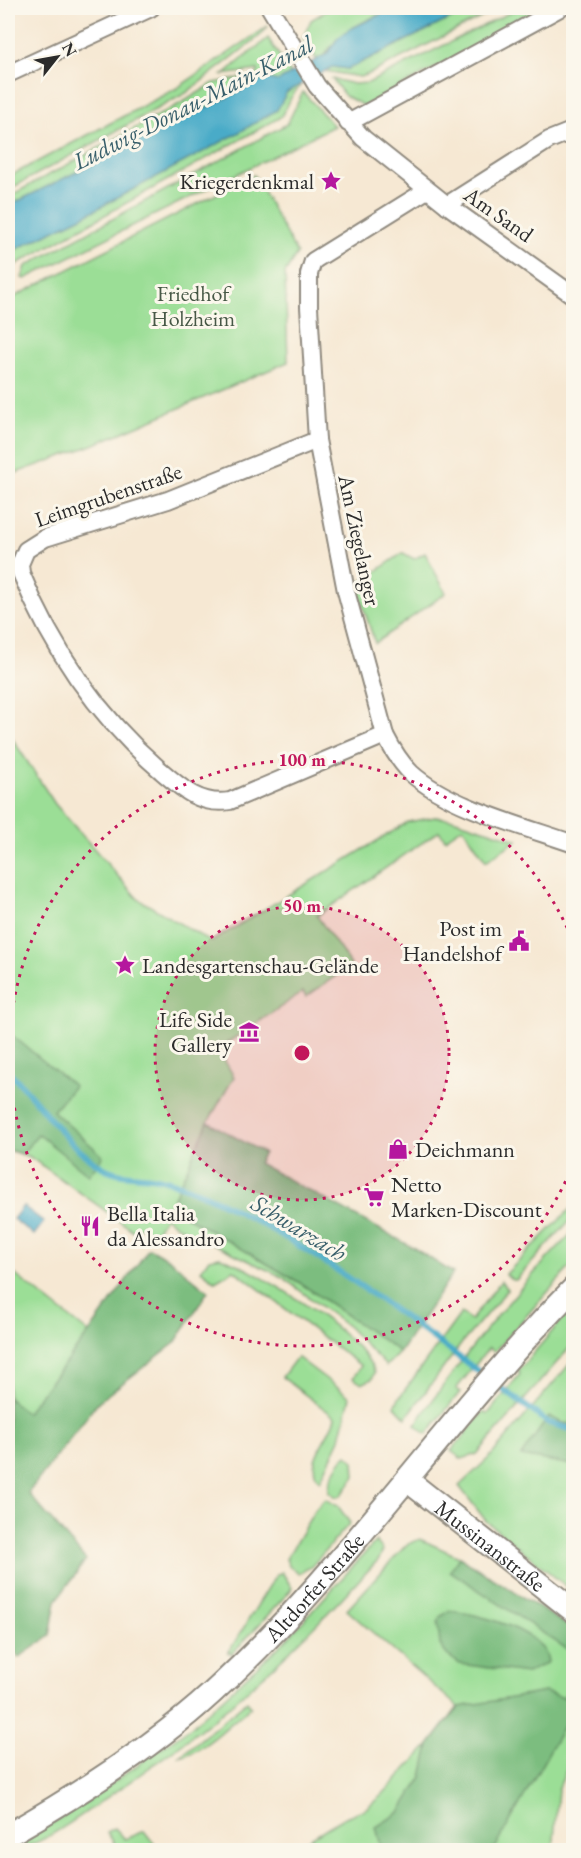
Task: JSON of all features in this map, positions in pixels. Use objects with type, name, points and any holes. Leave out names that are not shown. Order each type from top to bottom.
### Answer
[{"type":"main road","name":"Altdorfer Straße","points":[[8,1835],[57,1805],[151,1741],[212,1693],[313,1589],[506,1361],[573,1288]]},
{"type":"main road","name":"Mussinanstraße","points":[[407,1480],[573,1611]]},
{"type":"street","points":[[8,74],[151,8]]},
{"type":"street","name":"Am Sand","points":[[270,8],[291,46],[332,106],[348,123],[427,190],[573,296]]},
{"type":"street","points":[[348,123],[560,8]]},
{"type":"street","points":[[447,205],[549,140],[573,130]]},
{"type":"street","name":"Am Ziegelanger","points":[[427,190],[313,261],[309,274],[317,440],[346,591],[385,735],[396,756],[412,774],[434,788],[481,810],[573,844]]},
{"type":"street","name":"Leimgrubenstraße","points":[[317,440],[168,500],[45,538],[26,550],[20,564],[21,573],[49,632],[90,698],[153,763],[177,784],[207,802],[230,801],[385,735]]},
{"type":"green space","points":[[331,8],[394,8],[346,32],[317,60],[303,38],[311,20]]},
{"type":"green space","points":[[472,8],[500,8],[369,74],[360,77],[325,71],[332,67],[348,69]]},
{"type":"green space","points":[[519,8],[548,8],[364,106],[345,96],[332,79],[354,84],[368,83]]},
{"type":"green space","points":[[268,26],[261,35],[186,93],[8,190],[8,177],[177,88]]},
{"type":"green space","points":[[268,38],[291,74],[278,81],[266,78],[8,206],[8,197],[214,83],[257,75],[258,70],[223,75]]},
{"type":"green space","points":[[299,85],[300,87],[279,118],[8,269],[8,253],[80,218],[277,110],[287,92]]},
{"type":"green space","points":[[303,92],[334,126],[25,279],[22,278],[26,266],[287,124]]},
{"type":"green space","name":"Friedhof Holzheim","points":[[254,175],[297,254],[285,273],[288,362],[90,446],[8,476],[8,300]]},
{"type":"green space","points":[[403,553],[414,559],[425,553],[446,593],[375,643],[356,585]]},
{"type":"green space","name":"Landesgartenschau-Gelände","points":[[8,732],[55,804],[138,899],[211,942],[408,822],[435,817],[453,819],[517,840],[486,861],[463,827],[445,839],[439,831],[317,916],[351,965],[306,997],[303,992],[218,1049],[234,1077],[208,1122],[170,1206],[300,1283],[400,1352],[386,1366],[348,1327],[282,1277],[177,1226],[165,1217],[154,1235],[140,1226],[135,1232],[30,1157],[8,1150]]},
{"type":"green space","points":[[8,1032],[74,1086],[53,1111],[103,1156],[89,1175],[38,1134],[22,1154],[8,1150]]},
{"type":"green space","points":[[208,1122],[264,1153],[258,1163],[414,1248],[453,1273],[400,1352],[300,1283],[170,1207]]},
{"type":"green space","points":[[573,1206],[573,1217],[516,1280],[512,1280],[506,1274]]},
{"type":"green space","points":[[573,1232],[573,1264],[494,1352],[489,1348],[456,1389],[460,1392],[427,1434],[415,1425],[489,1326],[529,1278]]},
{"type":"green space","points":[[149,1248],[169,1259],[208,1291],[175,1343],[98,1402],[28,1493],[86,1560],[56,1601],[50,1636],[18,1658],[8,1638],[8,1398],[26,1413],[89,1333]]},
{"type":"green space","points":[[220,1257],[282,1289],[329,1322],[365,1356],[375,1372],[372,1379],[362,1384],[353,1378],[361,1366],[234,1270],[215,1281],[201,1270],[209,1259]]},
{"type":"green space","points":[[8,1269],[89,1333],[26,1413],[8,1398]]},
{"type":"green space","points":[[501,1281],[508,1289],[462,1343],[406,1418],[395,1406],[399,1398],[461,1313],[471,1320]]},
{"type":"green space","points":[[573,1307],[573,1344],[477,1454],[462,1459],[451,1451],[484,1411],[488,1414],[520,1374],[518,1371]]},
{"type":"green space","points":[[297,1357],[350,1397],[340,1439],[320,1481],[315,1474],[314,1466],[319,1449],[335,1417],[282,1377]]},
{"type":"green space","points":[[573,1360],[573,1592],[486,1521],[459,1486],[490,1457]]},
{"type":"green space","points":[[549,1416],[562,1423],[573,1424],[573,1465],[521,1456]]},
{"type":"green space","points":[[347,1455],[354,1461],[355,1476],[341,1496],[336,1497],[329,1492],[330,1483],[337,1467]]},
{"type":"green space","points":[[325,1499],[338,1506],[350,1523],[311,1567],[299,1573],[289,1566],[286,1559],[315,1510]]},
{"type":"green space","points":[[420,1539],[459,1557],[573,1629],[573,1754],[558,1790],[553,1850],[291,1850],[343,1818],[365,1809],[382,1795],[429,1745],[458,1707],[347,1610],[406,1545]]},
{"type":"green space","points":[[376,1541],[383,1550],[379,1559],[301,1640],[211,1721],[167,1755],[67,1825],[30,1845],[8,1850],[87,1801],[191,1727],[283,1643]]},
{"type":"green space","points":[[459,1557],[573,1629],[573,1653],[450,1571]]},
{"type":"green space","points":[[282,1572],[292,1588],[290,1591],[232,1654],[228,1653],[276,1575]]},
{"type":"green space","points":[[449,1611],[475,1615],[508,1625],[522,1632],[544,1651],[548,1662],[527,1673],[460,1664],[447,1655],[440,1645],[438,1623],[441,1616]]},
{"type":"green space","points":[[573,1673],[573,1709],[494,1850],[382,1850],[376,1827],[400,1812],[422,1777],[429,1745],[459,1707],[545,1692],[564,1698]]},
{"type":"green space","points":[[247,1701],[251,1706],[216,1736],[197,1750],[179,1757]]},
{"type":"green space","points":[[115,1828],[125,1839],[144,1831],[159,1850],[118,1850],[107,1832]]},
{"type":"water","points":[[394,8],[472,8],[348,69],[332,67],[287,92],[277,110],[238,133],[80,218],[8,253],[8,206],[266,78],[278,81],[327,54],[337,39],[350,29]]},
{"type":"water","points":[[23,1206],[44,1222],[34,1235],[13,1219]]},
{"type":"waterway","name":"Schwarzach","points":[[8,1071],[62,1133],[99,1165],[123,1174],[157,1178],[181,1185],[262,1224],[328,1264],[486,1377]]},
{"type":"waterway","name":"Schwarzach","points":[[494,1383],[549,1423],[574,1430]]},
{"type":"place","name":"Kriegerdenkmal","points":[[331,181]]},
{"type":"place","name":"Post im Handelshof","points":[[519,941]]},
{"type":"place","name":"Landesgartenschau-Gelände","points":[[125,965]]},
{"type":"place","name":"Life Side Gallery","points":[[249,1032]]},
{"type":"place","name":"Deichmann","points":[[398,1149]]},
{"type":"place","name":"Netto Marken-Discount","points":[[374,1197]]},
{"type":"place","name":"Bella Italia da Alessandro","points":[[90,1226]]},
{"type":"water label","name":"Ludwig-Donau-Main-Kanal","points":[[193,103]]}]
